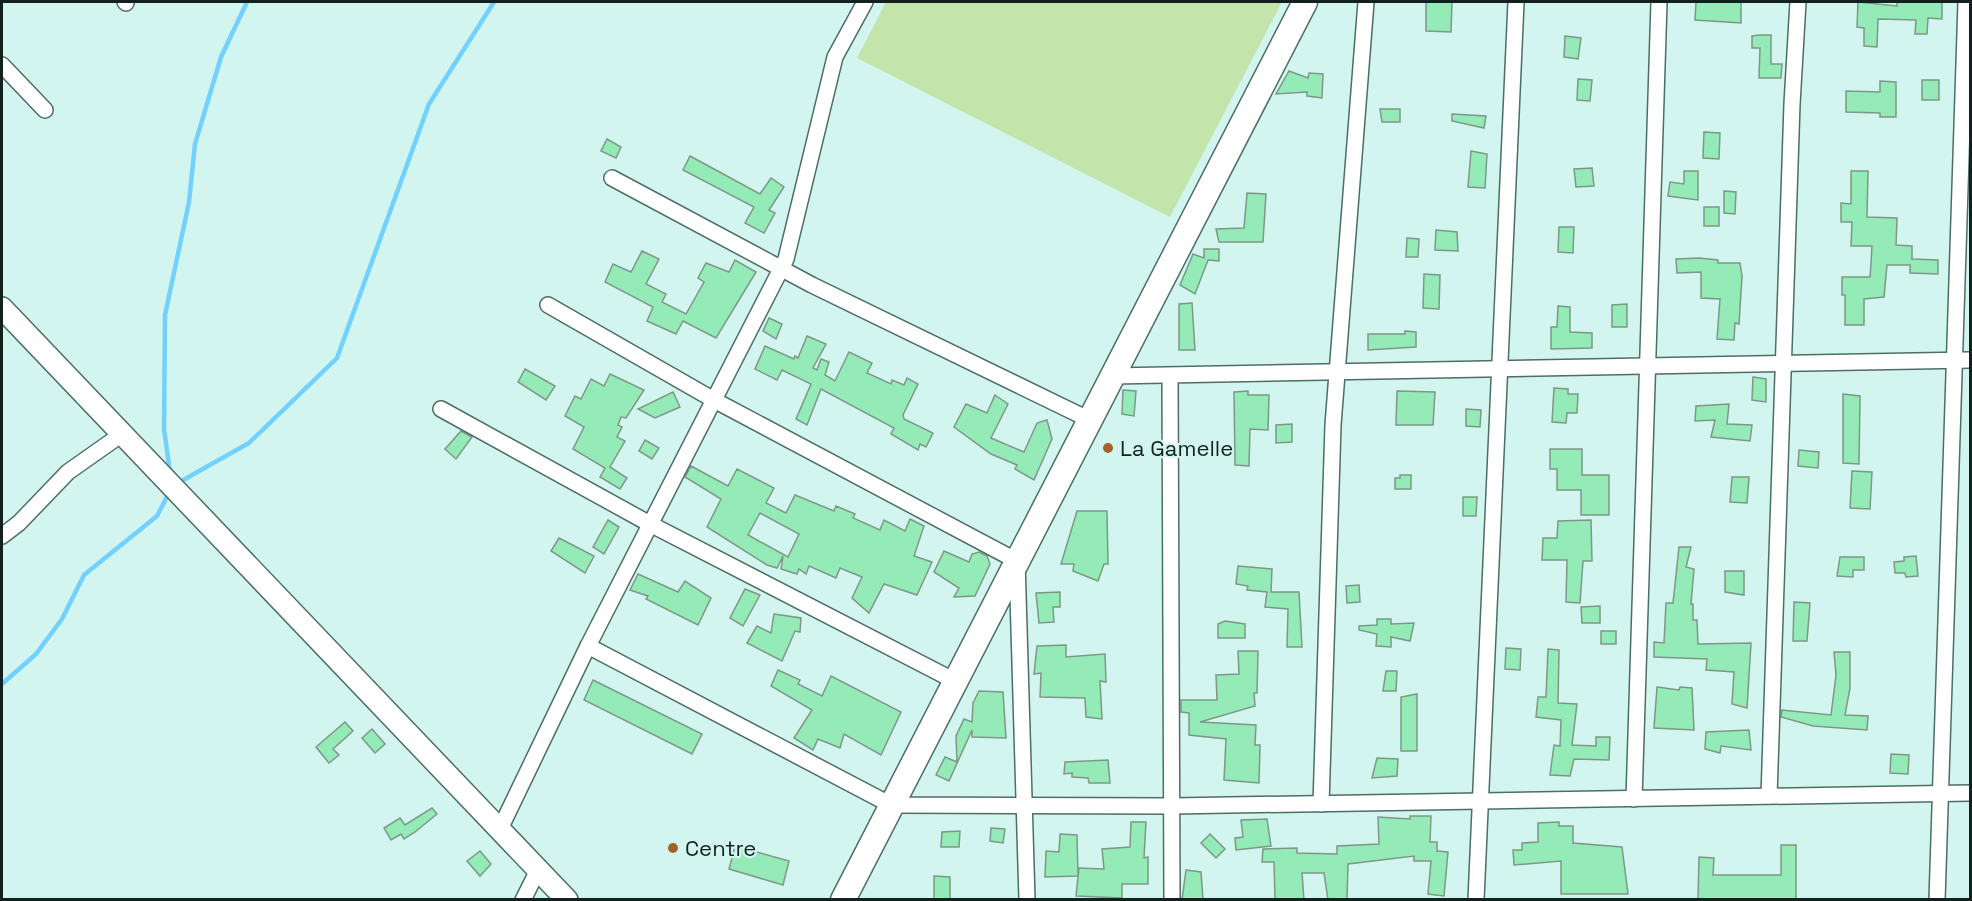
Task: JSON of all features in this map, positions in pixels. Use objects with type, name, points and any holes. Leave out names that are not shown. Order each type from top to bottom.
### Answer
[{"type":"main road","points":[[843,900],[1305,2]]},
{"type":"main road","points":[[2,308],[567,900]]},
{"type":"street","points":[[500,829],[588,646],[786,259],[836,57],[865,2]]},
{"type":"street","points":[[1321,804],[1336,372],[1366,2]]},
{"type":"street","points":[[1476,900],[1516,2]]},
{"type":"street","points":[[1634,799],[1659,2]]},
{"type":"street","points":[[1769,796],[1798,2]]},
{"type":"street","points":[[1937,900],[1966,2]]},
{"type":"street","points":[[2,65],[45,110]]},
{"type":"street","points":[[612,178],[782,268],[1090,420]]},
{"type":"street","points":[[548,305],[714,400],[1017,561],[1027,900]]},
{"type":"street","points":[[1112,376],[1971,360]]},
{"type":"street","points":[[1170,376],[1172,900]]},
{"type":"street","points":[[441,409],[650,524],[955,681]]},
{"type":"street","points":[[2,536],[19,524],[68,472],[122,434]]},
{"type":"street","points":[[588,646],[891,805],[1172,806],[1971,793]]},
{"type":"street","points":[[523,900],[538,870]]},
{"type":"green space","points":[[886,2],[1282,2],[1170,217],[857,58]]},
{"type":"building","points":[[1426,2],[1452,2],[1451,32],[1426,31]]},
{"type":"building","points":[[1696,2],[1741,2],[1741,23],[1695,20]]},
{"type":"building","points":[[1858,2],[1897,6],[1897,2],[1942,2],[1942,19],[1928,18],[1927,34],[1915,34],[1916,20],[1878,19],[1877,47],[1864,46],[1864,28],[1857,27]]},
{"type":"building","points":[[1771,35],[1771,64],[1782,64],[1781,78],[1759,78],[1760,48],[1752,48],[1752,36]]},
{"type":"building","points":[[1565,36],[1581,38],[1578,59],[1564,57]]},
{"type":"building","points":[[1289,71],[1308,78],[1309,73],[1323,74],[1322,98],[1307,96],[1307,92],[1276,94]]},
{"type":"building","points":[[1578,79],[1592,80],[1590,101],[1577,100]]},
{"type":"building","points":[[1922,80],[1939,80],[1939,100],[1922,100]]},
{"type":"building","points":[[1880,81],[1896,82],[1896,117],[1880,117],[1880,113],[1846,112],[1846,91],[1880,92]]},
{"type":"building","points":[[1380,109],[1400,109],[1400,122],[1382,122]]},
{"type":"building","points":[[1452,114],[1486,116],[1484,128],[1452,121]]},
{"type":"building","points":[[1704,132],[1720,133],[1719,159],[1703,158]]},
{"type":"building","points":[[607,139],[621,147],[616,158],[601,151]]},
{"type":"building","points":[[1471,151],[1487,154],[1485,188],[1468,187]]},
{"type":"building","points":[[690,156],[760,194],[771,178],[784,187],[769,210],[775,213],[764,233],[745,223],[754,207],[683,170]]},
{"type":"building","points":[[1592,168],[1594,186],[1576,187],[1574,169]]},
{"type":"building","points":[[1684,171],[1698,171],[1698,200],[1668,196],[1670,182],[1684,184]]},
{"type":"building","points":[[1851,171],[1868,171],[1867,217],[1897,218],[1896,245],[1912,246],[1912,259],[1938,260],[1938,274],[1910,273],[1910,265],[1887,265],[1884,297],[1864,299],[1864,325],[1845,325],[1845,295],[1842,295],[1842,277],[1870,277],[1872,246],[1851,246],[1852,222],[1841,222],[1841,203],[1851,204]]},
{"type":"building","points":[[1724,191],[1736,192],[1735,214],[1724,213]]},
{"type":"building","points":[[1247,193],[1266,194],[1263,242],[1219,242],[1216,229],[1244,228]]},
{"type":"building","points":[[1704,207],[1719,207],[1719,226],[1704,226]]},
{"type":"building","points":[[1559,227],[1574,227],[1573,253],[1558,252]]},
{"type":"building","points":[[1436,230],[1457,232],[1458,251],[1435,250]]},
{"type":"building","points":[[1407,238],[1419,239],[1418,257],[1406,257]]},
{"type":"building","points":[[1204,249],[1219,249],[1219,261],[1208,260],[1195,294],[1180,285],[1193,254],[1204,258]]},
{"type":"building","points":[[642,251],[659,259],[646,284],[666,294],[662,302],[686,314],[704,282],[698,278],[706,263],[729,272],[735,260],[756,272],[716,338],[683,321],[676,334],[647,321],[653,307],[605,282],[613,264],[631,272]]},
{"type":"building","points":[[1676,259],[1718,260],[1718,263],[1740,263],[1742,276],[1739,324],[1735,323],[1734,340],[1717,339],[1720,299],[1701,298],[1701,272],[1677,273]]},
{"type":"building","points":[[1424,274],[1440,275],[1439,309],[1423,308]]},
{"type":"building","points":[[1192,303],[1195,350],[1179,350],[1179,304]]},
{"type":"building","points":[[1627,304],[1627,327],[1612,327],[1612,305]]},
{"type":"building","points":[[1558,306],[1570,307],[1570,332],[1592,333],[1592,348],[1551,349],[1551,327],[1557,327]]},
{"type":"building","points":[[769,318],[782,324],[776,339],[763,331]]},
{"type":"building","points":[[1405,331],[1416,332],[1416,347],[1368,350],[1368,334],[1405,334]]},
{"type":"building","points":[[807,336],[826,344],[813,368],[817,370],[821,359],[829,362],[825,375],[835,381],[849,352],[872,363],[867,373],[891,384],[892,380],[904,385],[907,378],[918,384],[903,415],[904,419],[933,433],[926,447],[920,444],[918,450],[891,434],[894,428],[821,389],[807,425],[796,419],[811,384],[782,370],[777,380],[755,369],[765,346],[794,359],[795,356],[798,358]]},
{"type":"building","points":[[525,369],[555,386],[546,400],[518,382]]},
{"type":"building","points":[[610,374],[644,390],[626,418],[621,417],[618,425],[622,427],[617,437],[625,441],[610,467],[627,478],[620,489],[600,477],[605,468],[573,449],[584,427],[565,416],[575,396],[581,399],[591,379],[604,386]]},
{"type":"building","points":[[1753,377],[1766,379],[1766,402],[1752,400]]},
{"type":"building","points":[[1554,388],[1568,389],[1568,394],[1578,394],[1577,413],[1567,413],[1566,423],[1552,422]]},
{"type":"building","points":[[1123,390],[1136,391],[1134,416],[1122,414]]},
{"type":"building","points":[[1248,391],[1248,395],[1269,395],[1268,430],[1250,429],[1249,466],[1235,465],[1234,392]]},
{"type":"building","points":[[1397,391],[1435,392],[1433,425],[1396,425]]},
{"type":"building","points":[[673,392],[680,407],[655,418],[638,409]]},
{"type":"building","points":[[1843,394],[1860,396],[1859,464],[1843,463]]},
{"type":"building","points":[[995,395],[1008,404],[991,438],[1024,452],[1037,423],[1047,420],[1052,439],[1034,480],[1015,469],[1017,465],[991,454],[954,427],[966,404],[987,413]]},
{"type":"building","points":[[1729,404],[1727,424],[1752,425],[1750,441],[1711,437],[1715,420],[1695,421],[1696,406]]},
{"type":"building","points":[[1466,409],[1481,410],[1480,427],[1466,426]]},
{"type":"building","points":[[1292,424],[1292,442],[1276,443],[1276,425]]},
{"type":"building","points":[[461,431],[472,437],[456,459],[445,449]]},
{"type":"building","points":[[645,440],[659,448],[652,459],[639,451]]},
{"type":"building","points":[[1550,449],[1582,449],[1582,475],[1609,475],[1609,515],[1581,515],[1581,490],[1557,490],[1557,469],[1550,469]]},
{"type":"building","points":[[1799,450],[1819,452],[1818,468],[1798,466]]},
{"type":"building","points":[[691,466],[728,486],[737,469],[774,488],[766,503],[786,513],[795,495],[834,511],[836,506],[855,514],[853,518],[880,530],[884,520],[905,531],[910,519],[924,526],[914,556],[932,562],[917,595],[884,584],[869,613],[852,598],[862,577],[840,568],[836,578],[809,566],[806,574],[799,569],[797,574],[781,569],[783,556],[777,568],[767,565],[707,527],[721,499],[685,477]],"holes":[[[760,513],[799,534],[788,557],[748,535]]]},
{"type":"building","points":[[1852,471],[1872,472],[1870,509],[1850,508]]},
{"type":"building","points":[[1400,475],[1411,475],[1411,489],[1395,489],[1395,478],[1400,478]]},
{"type":"building","points":[[1732,477],[1749,477],[1747,503],[1730,502]]},
{"type":"building","points":[[1463,497],[1477,497],[1476,516],[1463,516]]},
{"type":"building","points":[[1077,511],[1107,511],[1108,564],[1104,564],[1098,581],[1073,571],[1074,564],[1061,564]]},
{"type":"building","points":[[608,520],[619,527],[604,554],[593,547]]},
{"type":"building","points":[[1591,520],[1592,561],[1583,561],[1580,603],[1566,602],[1567,560],[1542,560],[1543,538],[1557,538],[1558,521]]},
{"type":"building","points":[[559,538],[594,556],[585,573],[551,551]]},
{"type":"building","points":[[1679,547],[1691,547],[1686,567],[1694,569],[1691,604],[1693,604],[1693,620],[1697,620],[1698,644],[1751,643],[1747,708],[1732,704],[1734,672],[1706,670],[1707,659],[1654,657],[1654,642],[1664,643],[1666,603],[1673,603]]},
{"type":"building","points":[[944,551],[969,562],[972,554],[979,552],[987,556],[990,564],[975,596],[954,597],[959,588],[934,572]]},
{"type":"building","points":[[1916,556],[1918,576],[1906,577],[1905,573],[1895,573],[1894,562],[1904,561],[1904,557]]},
{"type":"building","points":[[1840,557],[1864,557],[1864,570],[1853,570],[1853,577],[1837,576]]},
{"type":"building","points":[[1238,566],[1272,569],[1271,592],[1299,592],[1302,647],[1287,647],[1288,609],[1265,607],[1267,592],[1247,590],[1248,586],[1236,584]]},
{"type":"building","points":[[1725,571],[1744,571],[1744,595],[1725,592]]},
{"type":"building","points":[[638,574],[678,592],[685,581],[711,598],[698,625],[646,599],[648,596],[630,590]]},
{"type":"building","points":[[1359,585],[1360,602],[1347,603],[1346,586]]},
{"type":"building","points":[[745,589],[760,595],[743,626],[730,618]]},
{"type":"building","points":[[1060,592],[1060,607],[1053,607],[1054,622],[1039,623],[1036,593]]},
{"type":"building","points":[[1794,602],[1810,603],[1807,641],[1793,641]]},
{"type":"building","points":[[1600,606],[1600,623],[1582,623],[1581,607]]},
{"type":"building","points":[[774,614],[801,618],[800,632],[795,631],[782,661],[747,643],[757,626],[771,633]]},
{"type":"building","points":[[1377,619],[1391,619],[1391,624],[1414,623],[1410,641],[1391,637],[1391,647],[1376,646],[1377,634],[1359,630],[1359,626],[1377,625]]},
{"type":"building","points":[[1225,621],[1245,624],[1245,638],[1218,638],[1218,624]]},
{"type":"building","points":[[1601,631],[1616,631],[1616,644],[1601,644]]},
{"type":"building","points":[[1066,645],[1066,657],[1105,654],[1106,682],[1100,681],[1102,719],[1086,717],[1085,698],[1040,697],[1041,673],[1034,674],[1037,646]]},
{"type":"building","points":[[1506,648],[1521,649],[1520,670],[1505,669]]},
{"type":"building","points":[[1548,649],[1559,650],[1558,703],[1577,704],[1572,745],[1596,746],[1596,737],[1610,737],[1609,760],[1574,759],[1570,776],[1550,775],[1554,745],[1560,746],[1561,720],[1536,717],[1538,697],[1546,697]]},
{"type":"building","points":[[1238,651],[1258,651],[1255,706],[1200,722],[1256,725],[1255,745],[1260,745],[1259,783],[1224,780],[1226,739],[1189,735],[1189,713],[1181,712],[1181,700],[1217,700],[1216,675],[1239,674]]},
{"type":"building","points":[[1834,652],[1850,652],[1850,688],[1845,715],[1868,716],[1867,730],[1813,726],[1781,717],[1782,710],[1831,715],[1836,675]]},
{"type":"building","points":[[778,670],[800,680],[798,684],[822,696],[831,676],[901,712],[881,755],[844,734],[840,748],[818,739],[813,750],[794,738],[812,710],[771,686]]},
{"type":"building","points":[[1386,671],[1397,671],[1396,691],[1383,691]]},
{"type":"building","points":[[593,680],[702,734],[692,754],[584,700]]},
{"type":"building","points":[[1657,687],[1679,690],[1680,687],[1692,688],[1694,730],[1654,728]]},
{"type":"building","points":[[979,691],[1003,692],[1006,738],[972,737],[972,730],[949,781],[936,775],[945,757],[957,762],[956,736],[964,719],[972,722],[973,703]]},
{"type":"building","points":[[1417,694],[1417,751],[1401,751],[1401,697]]},
{"type":"building","points":[[345,722],[353,731],[333,749],[339,755],[329,763],[316,747]]},
{"type":"building","points":[[372,729],[385,744],[375,753],[362,738]]},
{"type":"building","points":[[1749,730],[1751,750],[1721,746],[1720,753],[1705,749],[1706,732]]},
{"type":"building","points":[[1891,754],[1909,755],[1908,774],[1890,773]]},
{"type":"building","points":[[1377,758],[1398,759],[1397,776],[1372,778]]},
{"type":"building","points":[[1108,760],[1110,783],[1089,783],[1088,778],[1072,777],[1072,773],[1064,774],[1065,762]]},
{"type":"building","points":[[432,808],[437,814],[415,832],[404,839],[401,834],[391,840],[384,828],[400,818],[405,825]]},
{"type":"building","points":[[1410,816],[1431,816],[1430,842],[1437,842],[1437,851],[1448,852],[1444,896],[1428,894],[1431,861],[1414,861],[1414,856],[1348,864],[1347,900],[1328,900],[1324,873],[1302,873],[1304,900],[1275,900],[1274,862],[1262,862],[1263,849],[1297,848],[1297,853],[1337,854],[1337,846],[1379,844],[1378,817],[1410,819]]},
{"type":"building","points":[[1267,819],[1271,846],[1236,850],[1235,838],[1243,837],[1241,820]]},
{"type":"building","points":[[1131,822],[1146,822],[1144,858],[1148,857],[1148,884],[1122,884],[1122,898],[1076,896],[1079,868],[1104,869],[1102,849],[1130,847]]},
{"type":"building","points":[[1559,822],[1559,826],[1573,826],[1573,843],[1622,847],[1628,894],[1561,894],[1561,861],[1514,865],[1513,850],[1522,850],[1522,843],[1538,842],[1538,823]]},
{"type":"building","points":[[991,828],[1005,829],[1003,843],[990,841]]},
{"type":"building","points":[[960,831],[959,847],[941,847],[942,832]]},
{"type":"building","points":[[1060,834],[1077,835],[1078,876],[1045,877],[1046,851],[1059,852]]},
{"type":"building","points":[[1210,834],[1225,849],[1216,858],[1201,843]]},
{"type":"building","points":[[1781,845],[1796,845],[1796,900],[1698,900],[1699,857],[1714,858],[1713,875],[1781,875]]},
{"type":"building","points":[[735,846],[789,861],[783,885],[729,869]]},
{"type":"building","points":[[480,851],[491,864],[480,876],[467,861]]},
{"type":"building","points":[[1186,870],[1201,872],[1203,900],[1182,900]]},
{"type":"building","points":[[934,876],[950,877],[950,900],[934,900]]},
{"type":"waterway","points":[[170,472],[164,429],[165,315],[189,202],[195,144],[221,57],[247,2]]},
{"type":"waterway","points":[[176,484],[249,443],[337,358],[429,104],[494,2]]},
{"type":"waterway","points":[[2,684],[36,654],[62,619],[84,575],[157,516],[170,491]]},
{"type":"place","name":"La Gamelle","points":[[1108,448]]},
{"type":"place","name":"Centre","points":[[673,848]]}]
